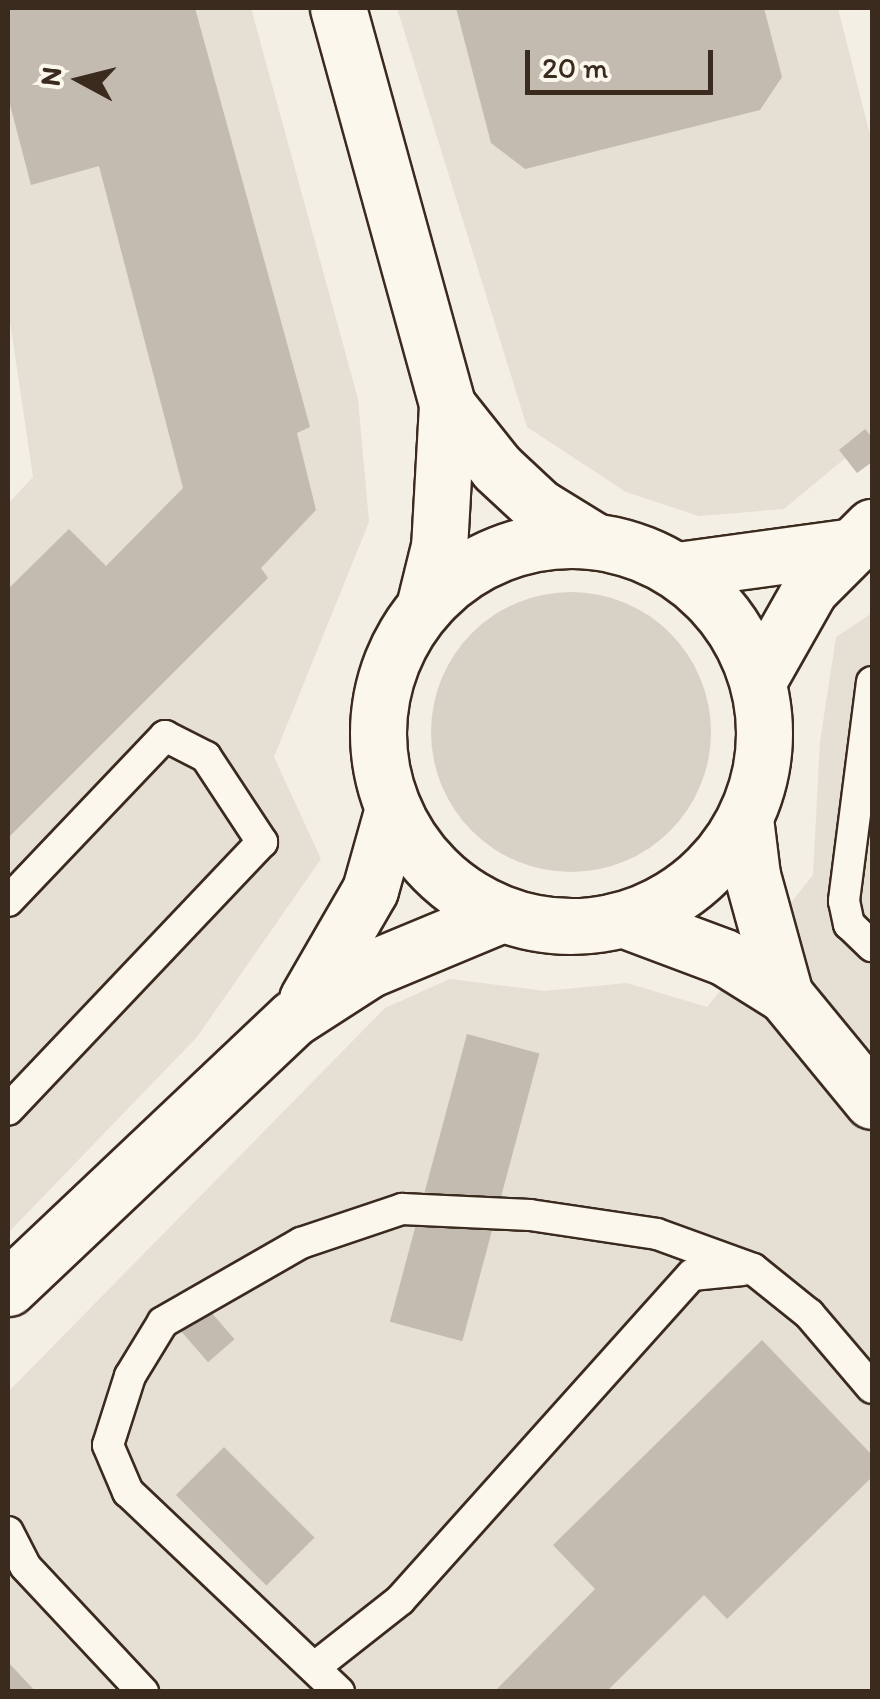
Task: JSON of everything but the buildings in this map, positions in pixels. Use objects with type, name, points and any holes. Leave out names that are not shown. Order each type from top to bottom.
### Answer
[{"type":"main road","points":[[338,8],[447,406],[439,546],[424,608]]},
{"type":"main road","points":[[447,406],[497,468],[539,507],[591,539],[636,550],[678,570],[714,600],[740,638],[758,681],[764,751],[744,818],[701,874],[674,898],[625,920],[584,927],[502,914],[456,890],[432,866],[393,808],[380,757],[380,704],[395,652],[424,608],[485,561],[528,544],[591,539]]},
{"type":"main road","points":[[678,570],[859,537]]},
{"type":"main road","points":[[758,681],[790,620],[859,537]]},
{"type":"main road","points":[[294,1018],[345,943],[370,890],[393,808]]},
{"type":"main road","points":[[744,818],[752,875],[785,995]]},
{"type":"main road","points":[[8,1288],[294,1018],[370,969],[502,914]]},
{"type":"main road","points":[[625,920],[724,957],[785,995],[872,1100]]},
{"type":"lane","points":[[872,682],[844,901],[849,924],[872,946]]},
{"type":"lane","points":[[8,901],[165,736],[206,756],[262,842],[8,1110]]},
{"type":"lane","points":[[339,1692],[128,1492],[108,1444],[130,1376],[163,1322],[301,1243],[402,1209],[530,1215],[657,1234],[753,1269],[809,1314],[872,1388]]},
{"type":"lane","points":[[315,1667],[400,1600],[692,1275],[753,1269]]},
{"type":"lane","points":[[8,1532],[16,1562],[143,1692]]},
{"type":"shaded area","points":[[8,8],[251,8],[358,399],[369,522],[274,757],[321,859],[197,1037],[8,1233],[8,504],[33,477],[8,308]]},
{"type":"shaded area","points":[[397,8],[838,8],[872,143],[872,436],[784,509],[699,516],[626,492],[527,427]]},
{"type":"shaded area","points":[[571,592],[625,603],[649,615],[670,633],[688,654],[700,678],[711,732],[700,786],[688,810],[670,831],[649,849],[625,861],[571,872],[517,861],[493,849],[472,831],[454,810],[442,786],[431,732],[442,678],[454,654],[472,633],[493,615],[517,603]]},
{"type":"shaded area","points":[[872,613],[872,1691],[8,1692],[8,1392],[385,1008],[450,979],[545,991],[627,983],[707,1007],[813,875],[820,742],[836,637]]}]
